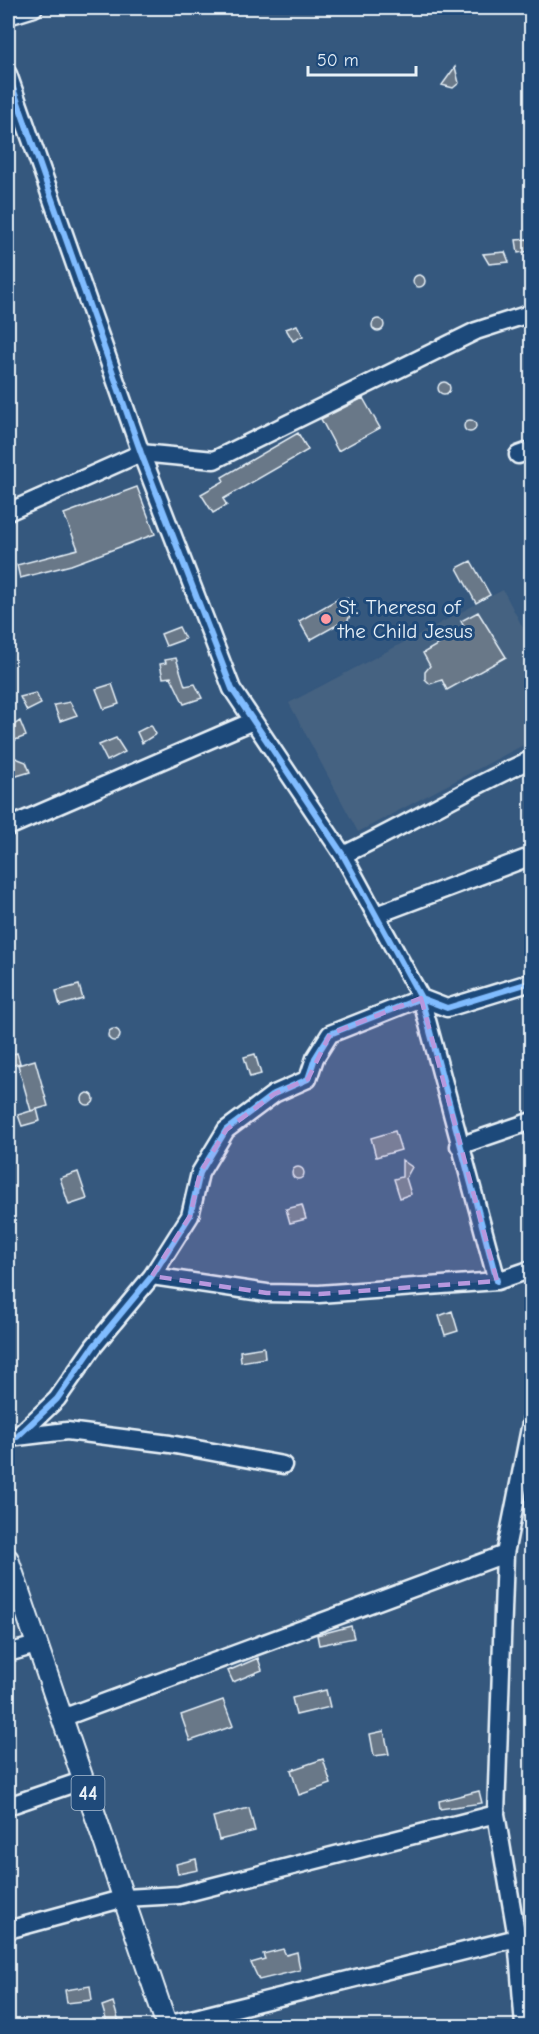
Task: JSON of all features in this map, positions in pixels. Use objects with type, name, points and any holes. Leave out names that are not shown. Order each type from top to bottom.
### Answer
[{"type":"main road","name":"44","points":[[8,1559],[167,2026]]},
{"type":"street","points":[[8,16],[33,8]]},
{"type":"street","points":[[8,74],[141,453],[232,689],[343,855],[421,998],[497,1281]]},
{"type":"street","points":[[8,513],[141,453],[214,460],[476,332],[531,313]]},
{"type":"street","points":[[8,827],[253,721]]},
{"type":"street","points":[[343,855],[531,759]]},
{"type":"street","points":[[376,915],[531,856]]},
{"type":"street","points":[[12,1438],[57,1399],[94,1346],[152,1276],[190,1216],[200,1173],[226,1130],[274,1094],[308,1079],[315,1058],[330,1034],[421,998],[447,1008],[531,982]]},
{"type":"street","points":[[459,1146],[531,1121]]},
{"type":"street","points":[[152,1276],[267,1293],[319,1294],[497,1281],[531,1269]]},
{"type":"street","points":[[524,2026],[517,1938],[496,1814],[506,1554],[531,1418]]},
{"type":"street","points":[[12,1438],[67,1431],[170,1444],[283,1465]]},
{"type":"street","points":[[62,1718],[506,1554]]},
{"type":"street","points":[[8,1653],[36,1645]]},
{"type":"street","points":[[8,1806],[84,1780]]},
{"type":"street","points":[[8,1930],[125,1898],[179,1895],[496,1814]]},
{"type":"street","points":[[167,2026],[517,1938]]},
{"type":"highlighted area","points":[[421,998],[497,1281],[319,1294],[267,1293],[152,1276],[190,1216],[200,1173],[226,1130],[274,1094],[308,1079],[330,1034]]},
{"type":"shaded area","points":[[503,590],[531,643],[531,741],[358,832],[289,703]]},
{"type":"building","points":[[455,67],[459,83],[453,88],[442,85]]},
{"type":"building","points":[[528,239],[531,251],[518,253],[516,240]]},
{"type":"building","points":[[505,252],[509,262],[489,264],[483,254]]},
{"type":"building","points":[[419,275],[425,281],[419,287],[413,281]]},
{"type":"building","points":[[378,319],[384,325],[378,331],[372,325]]},
{"type":"building","points":[[297,325],[303,336],[293,341],[286,329]]},
{"type":"building","points":[[446,382],[450,388],[446,394],[442,394],[438,386]]},
{"type":"building","points":[[363,398],[380,428],[338,451],[321,419]]},
{"type":"building","points":[[470,420],[476,426],[470,432],[464,426]]},
{"type":"building","points":[[298,433],[308,450],[223,499],[227,505],[213,513],[201,494],[224,481],[222,477]]},
{"type":"building","points":[[137,487],[155,534],[71,565],[20,578],[17,565],[78,549],[64,514]]},
{"type":"building","points":[[471,561],[490,595],[476,603],[457,568]]},
{"type":"building","name":"St. Theresa of the Child Jesus","points":[[347,598],[354,605],[345,628],[342,622],[310,640],[299,621],[338,599]]},
{"type":"building","points":[[478,612],[506,657],[447,690],[442,680],[430,684],[425,679],[425,672],[430,666],[423,653],[465,629],[461,621]]},
{"type":"building","points":[[179,627],[185,639],[166,646],[161,634]]},
{"type":"building","points":[[176,658],[185,686],[195,684],[202,698],[184,704],[171,677],[163,678],[160,664],[166,663],[165,660]]},
{"type":"building","points":[[112,684],[119,704],[104,709],[96,689]]},
{"type":"building","points":[[36,693],[41,704],[27,711],[20,697]]},
{"type":"building","points":[[70,702],[77,715],[60,721],[54,705]]},
{"type":"building","points":[[20,721],[26,736],[10,742],[8,729]]},
{"type":"building","points":[[151,725],[156,734],[142,743],[137,732]]},
{"type":"building","points":[[116,738],[125,752],[107,761],[99,745]]},
{"type":"building","points":[[13,757],[26,762],[30,772],[10,778],[8,768],[12,765]]},
{"type":"building","points":[[79,985],[83,999],[60,1006],[56,991]]},
{"type":"building","points":[[114,1029],[120,1035],[114,1041],[108,1035]]},
{"type":"building","points":[[17,1053],[20,1063],[8,1067],[8,1055]]},
{"type":"building","points":[[255,1054],[261,1074],[250,1077],[244,1057]]},
{"type":"building","points":[[35,1060],[48,1106],[31,1111],[18,1065]]},
{"type":"building","points":[[90,1093],[94,1099],[90,1105],[86,1105],[82,1097]]},
{"type":"building","points":[[37,1109],[40,1121],[22,1126],[18,1115]]},
{"type":"building","points":[[395,1131],[401,1150],[376,1157],[371,1138]]},
{"type":"building","points":[[402,1160],[412,1167],[406,1178],[411,1194],[400,1198],[394,1179],[402,1177]]},
{"type":"building","points":[[298,1167],[304,1173],[298,1179],[292,1173]]},
{"type":"building","points":[[78,1172],[87,1199],[69,1205],[60,1178]]},
{"type":"building","points":[[302,1205],[306,1219],[290,1223],[286,1209]]},
{"type":"building","points":[[452,1311],[458,1331],[445,1335],[439,1316]]},
{"type":"building","points":[[264,1347],[265,1358],[241,1362],[240,1351]]},
{"type":"building","points":[[351,1626],[354,1638],[319,1645],[317,1635]]},
{"type":"building","points":[[258,1658],[262,1670],[233,1682],[228,1671]]},
{"type":"building","points":[[326,1690],[330,1707],[296,1715],[292,1698]]},
{"type":"building","points":[[223,1700],[233,1726],[190,1741],[181,1715]]},
{"type":"building","points":[[384,1731],[389,1754],[374,1756],[370,1734]]},
{"type":"building","points":[[323,1759],[331,1784],[299,1795],[291,1770]]},
{"type":"building","points":[[479,1791],[482,1803],[440,1809],[439,1801]]},
{"type":"building","points":[[249,1808],[255,1831],[219,1840],[213,1817]]},
{"type":"building","points":[[196,1859],[198,1870],[178,1874],[176,1864]]},
{"type":"building","points":[[283,1949],[286,1955],[297,1952],[300,1970],[259,1980],[251,1963],[265,1959],[263,1954]]},
{"type":"building","points":[[90,1986],[92,2000],[67,2003],[65,1990]]},
{"type":"building","points":[[113,2002],[120,2026],[108,2026],[102,2006]]},
{"type":"cycle path","points":[[8,74],[141,453],[232,689],[343,855],[421,998],[497,1281]]},
{"type":"cycle path","points":[[8,1438],[17,1437],[57,1399],[94,1346],[152,1276],[190,1216],[200,1173],[226,1130],[274,1094],[308,1079],[315,1058],[330,1034],[421,998],[447,1008],[532,982]]},
{"type":"place","name":"St. Theresa of the Child Jesus","points":[[326,619]]}]
